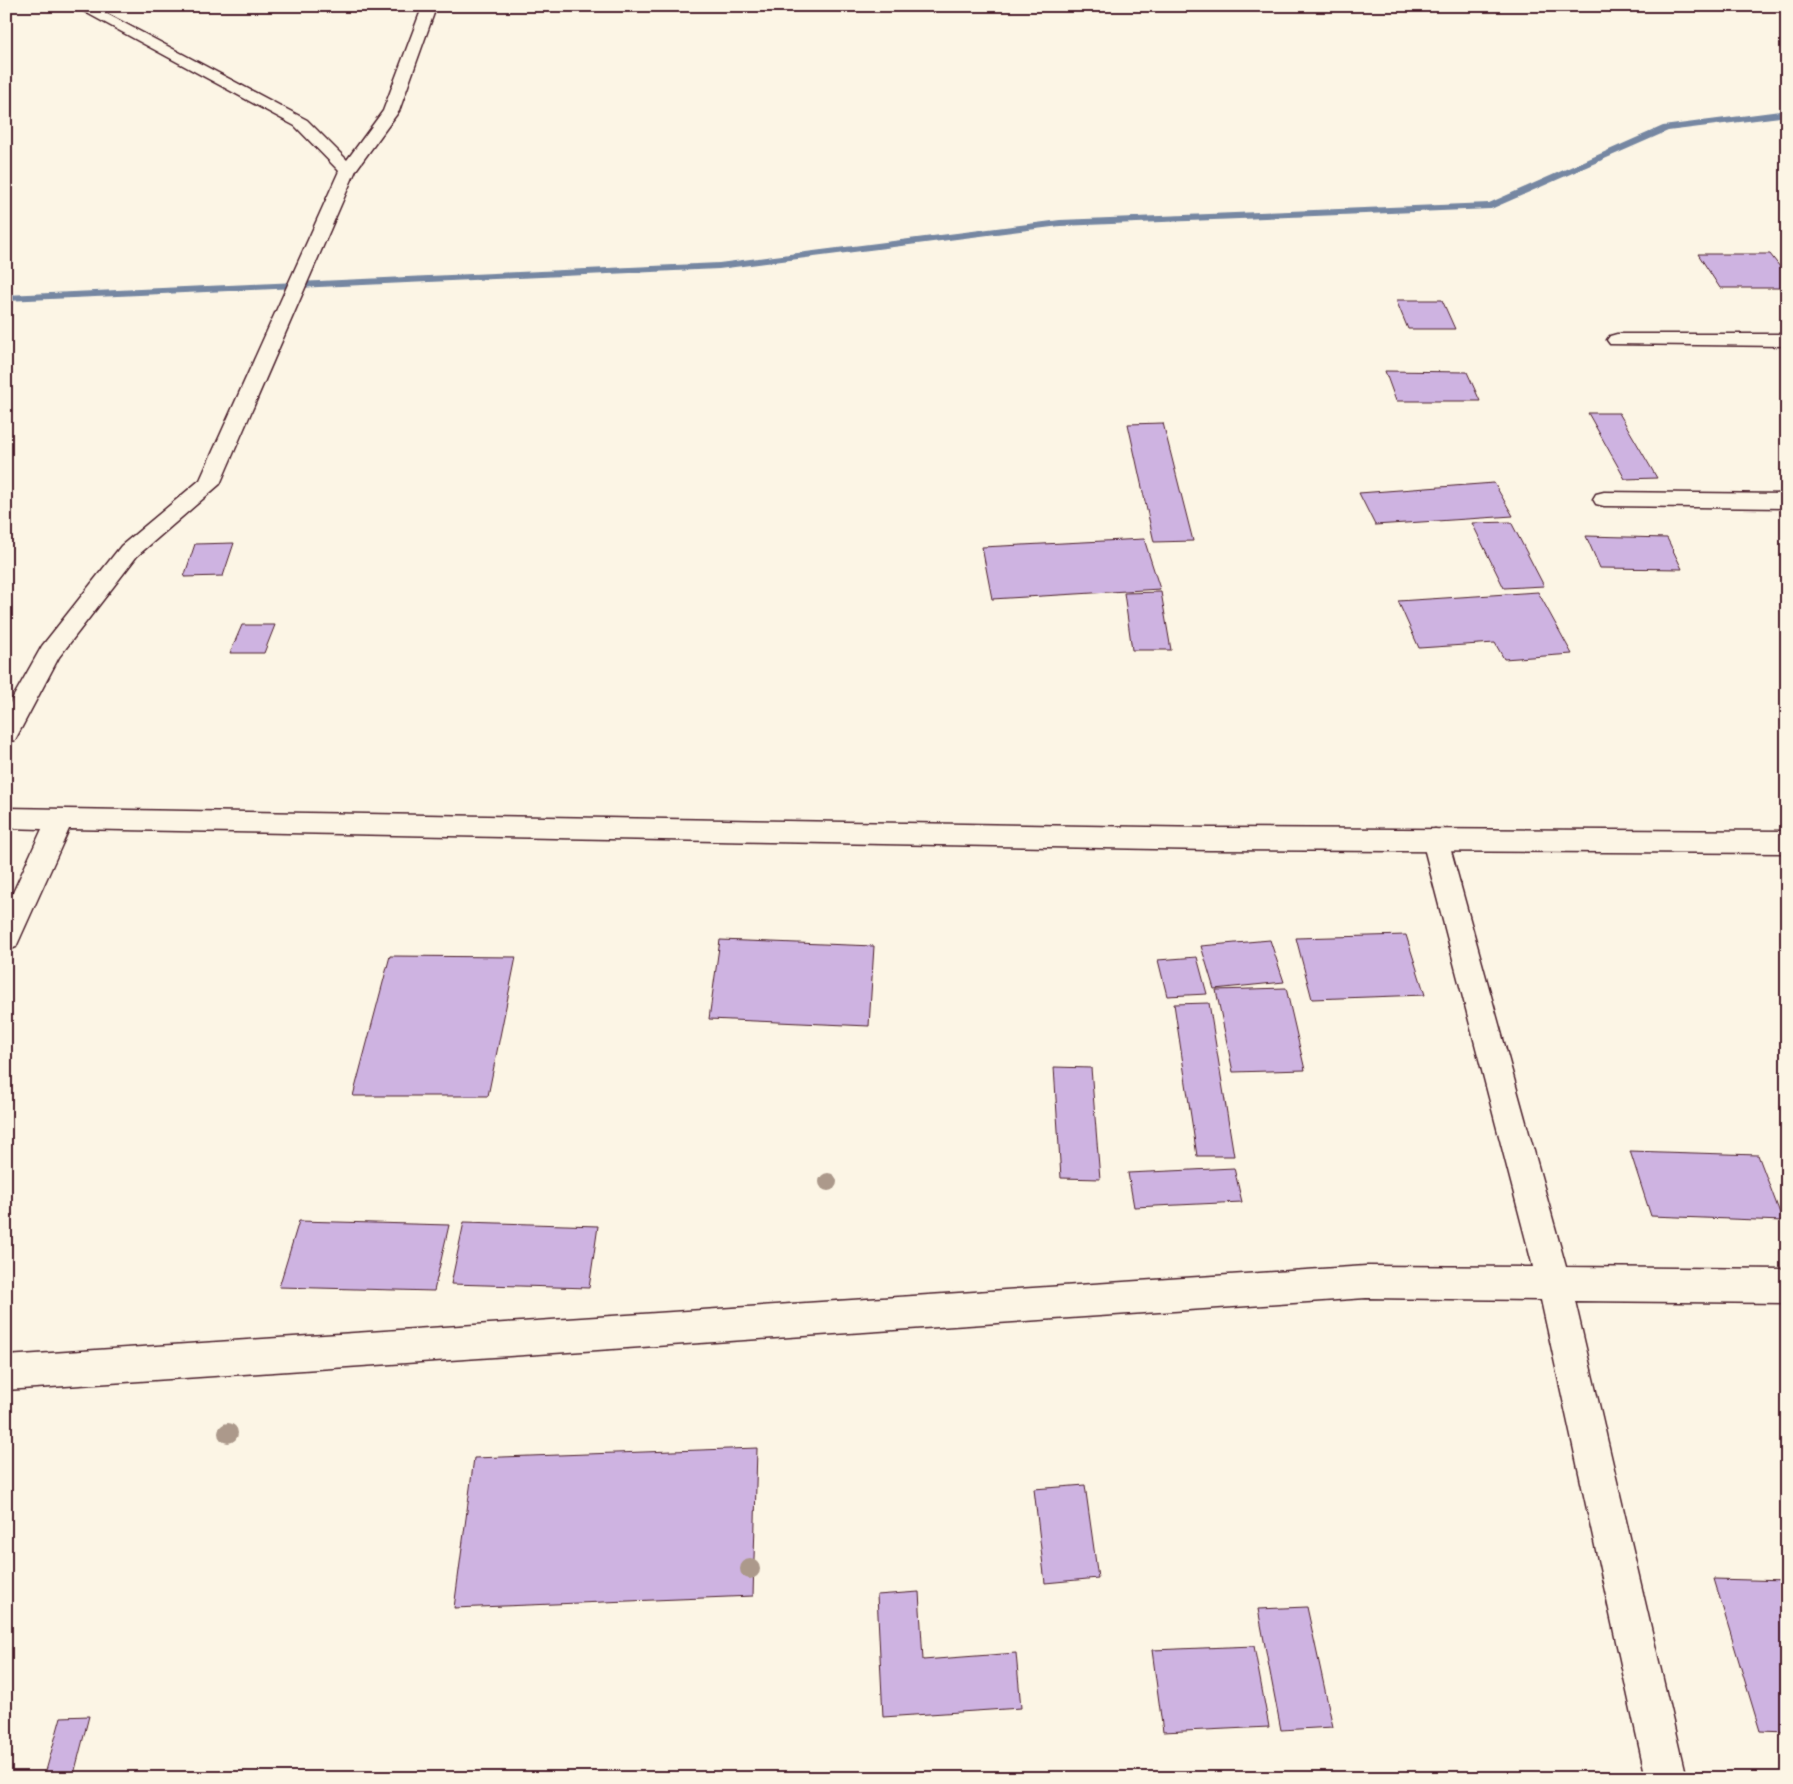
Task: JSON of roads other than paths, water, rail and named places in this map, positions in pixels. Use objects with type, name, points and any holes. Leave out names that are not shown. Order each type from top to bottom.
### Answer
[{"type":"street","points":[[81,6],[301,123],[348,170]]},
{"type":"street","points":[[6,732],[50,652],[129,551],[209,484],[348,170],[391,111],[427,13],[425,6]]},
{"type":"street","points":[[1617,340],[1787,340]]},
{"type":"street","points":[[1604,499],[1787,501]]},
{"type":"street","points":[[6,818],[1209,839],[1787,842]]},
{"type":"street","points":[[6,939],[60,819]]},
{"type":"street","points":[[1435,840],[1554,1284],[1666,1778]]},
{"type":"street","points":[[6,1373],[1366,1282],[1787,1286]]},
{"type":"waterway","points":[[6,298],[719,266],[1060,223],[1491,206],[1666,128],[1787,113]]}]
